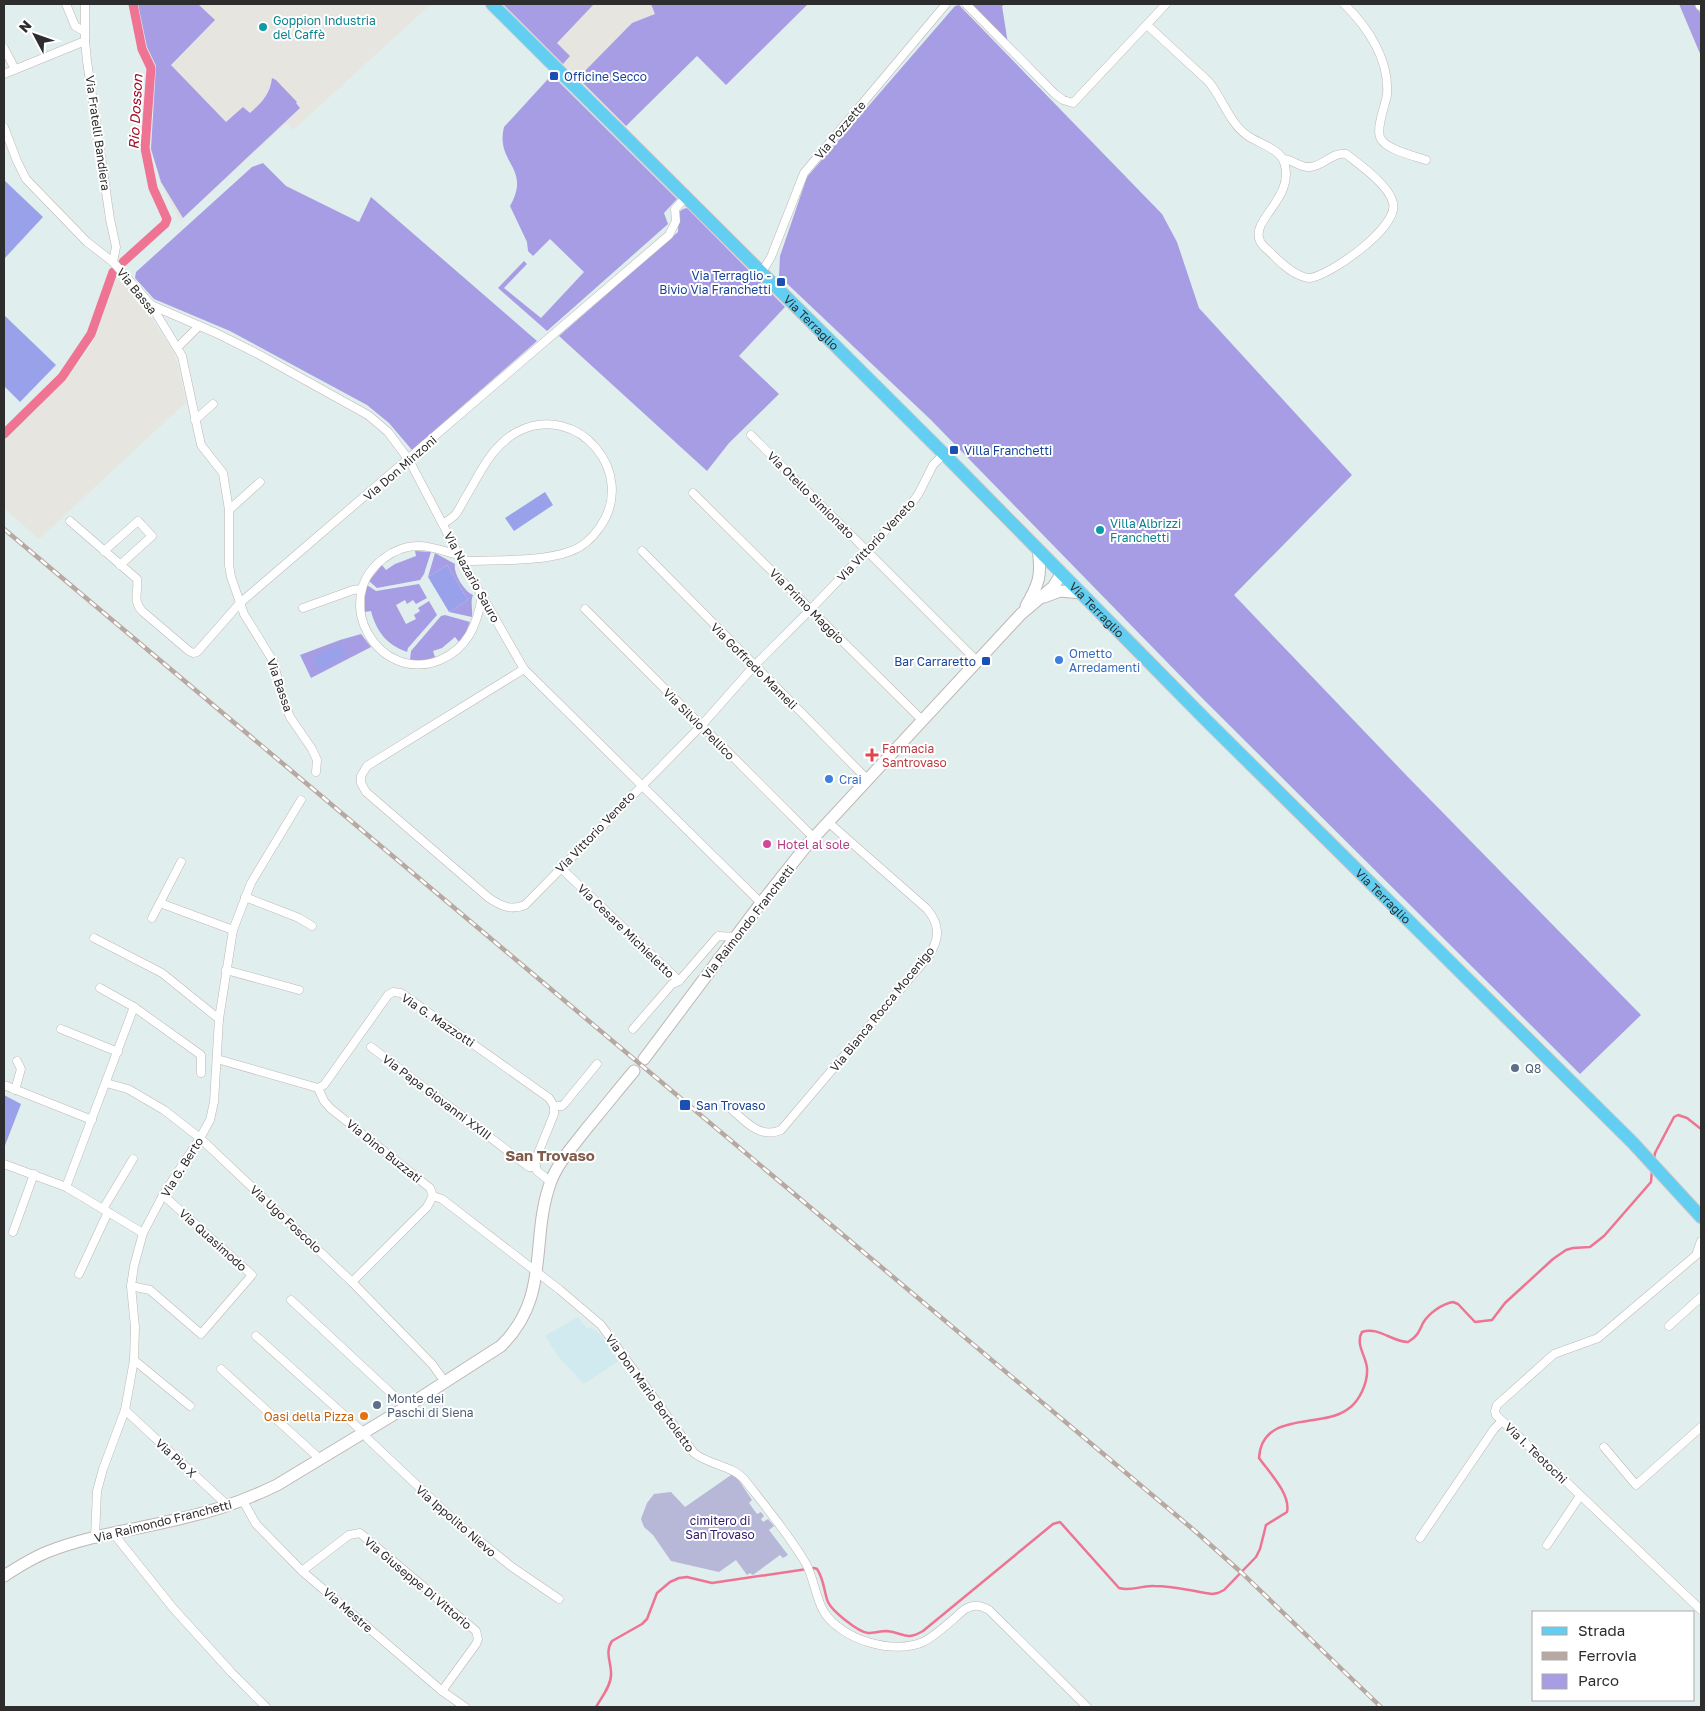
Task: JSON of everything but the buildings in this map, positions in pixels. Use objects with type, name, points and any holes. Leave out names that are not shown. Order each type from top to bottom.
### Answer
[{"type":"main road","name":"Via Terraglio","points":[[492,4],[944,454],[1213,727],[1633,1143],[1701,1217]]},
{"type":"street","points":[[4,74],[85,37],[75,26],[66,4]]},
{"type":"street","name":"Via Fratelli Bandiera","points":[[85,4],[85,37],[110,219],[116,247],[113,262]]},
{"type":"street","name":"Via Pozzette","points":[[762,272],[771,257],[804,173],[946,4]]},
{"type":"street","points":[[966,4],[1055,94],[1063,100],[1073,103],[1166,4]]},
{"type":"street","points":[[1344,4],[1366,28],[1384,66],[1387,86],[1379,129],[1381,139],[1389,147],[1426,160]]},
{"type":"street","points":[[1147,25],[1208,81],[1215,89],[1237,126],[1247,135],[1283,158],[1303,166],[1310,167],[1324,163],[1333,155],[1339,153],[1346,154],[1388,191],[1393,203],[1393,212],[1384,227],[1352,255],[1326,272],[1307,278],[1298,275],[1283,265],[1260,242],[1258,234],[1260,225],[1284,190],[1285,166],[1283,158]]},
{"type":"street","points":[[4,48],[15,69]]},
{"type":"street","name":"Via Bassa","points":[[4,127],[26,179],[87,242],[113,262],[151,304],[178,347],[184,365],[201,445],[223,473],[229,510],[229,565],[240,604],[249,623],[273,661],[290,717],[312,749],[317,760],[316,772]]},
{"type":"street","name":"Via Don Minzoni","points":[[70,521],[136,579],[138,586],[135,598],[138,607],[193,653],[200,650],[240,604],[409,460],[548,337],[669,235],[676,221],[675,209],[686,197]]},
{"type":"street","name":"Via Nazario Sauro","points":[[151,304],[258,354],[368,415],[388,432],[409,460],[460,558],[524,669],[761,903]]},
{"type":"street","points":[[178,347],[199,326]]},
{"type":"street","points":[[195,420],[213,404]]},
{"type":"street","points":[[443,524],[455,514],[498,446],[520,430],[544,425],[561,426],[584,436],[603,455],[612,479],[610,505],[603,523],[596,533],[581,547],[562,554],[536,558],[460,558],[419,545],[406,546],[388,555],[372,569],[362,589],[360,612],[365,631],[378,647],[396,659],[418,664],[436,661],[453,654],[460,648],[469,637],[476,620],[482,596]]},
{"type":"street","name":"Via Otello Simionato","points":[[751,435],[977,662]]},
{"type":"street","name":"Via Vittorio Veneto","points":[[524,669],[367,766],[363,771],[361,783],[366,792],[388,812],[490,898],[500,905],[512,908],[525,905],[700,726],[754,666],[912,503],[933,465],[944,454]]},
{"type":"street","points":[[229,510],[260,482]]},
{"type":"street","name":"Via Primo Maggio","points":[[693,492],[922,720]]},
{"type":"street","points":[[104,551],[138,521],[152,536],[120,565]]},
{"type":"street","name":"Via Raimondo Franchetti","points":[[1021,614],[1037,586],[1040,576],[1038,549]]},
{"type":"street","name":"Via Goffredo Mameli","points":[[642,551],[867,779]]},
{"type":"street","points":[[1037,586],[1062,573]]},
{"type":"street","name":"Via Raimondo Franchetti","points":[[644,1059],[761,903],[814,838],[1021,614],[1052,587],[1062,573]]},
{"type":"street","points":[[303,608],[353,590],[362,589]]},
{"type":"street","name":"Via Raimondo Franchetti","points":[[1040,598],[1060,592],[1082,593]]},
{"type":"street","name":"Via Silvio Pellico","points":[[585,609],[814,838]]},
{"type":"street","name":"Via G. Berto","points":[[95,1538],[97,1491],[103,1469],[125,1410],[134,1360],[135,1327],[132,1286],[134,1266],[142,1233],[163,1195],[210,1120],[214,1102],[220,1018],[233,930],[251,883],[301,800]]},
{"type":"street","name":"Via Bianca Rocca Mocenigo","points":[[727,1105],[759,1132],[774,1134],[782,1130],[933,950],[937,928],[934,918],[928,909],[828,822]]},
{"type":"street","points":[[152,918],[181,862]]},
{"type":"street","name":"Via Cesare Michieletto","points":[[561,868],[679,981],[718,936],[736,937]]},
{"type":"street","points":[[245,897],[299,918],[312,926]]},
{"type":"street","points":[[160,903],[233,930]]},
{"type":"street","points":[[94,938],[162,973],[220,1018]]},
{"type":"street","points":[[226,970],[299,990]]},
{"type":"street","points":[[633,1029],[672,984],[679,981]]},
{"type":"street","points":[[100,988],[134,1007],[201,1055],[200,1072]]},
{"type":"street","name":"Via G. Mazzotti","points":[[318,1088],[324,1085],[388,995],[393,992],[401,993],[526,1081],[549,1098],[554,1106]]},
{"type":"street","points":[[66,1187],[134,1007]]},
{"type":"street","points":[[61,1029],[118,1052]]},
{"type":"street","name":"Via Papa Giovanni XXIII","points":[[371,1046],[529,1167],[536,1167],[537,1171],[551,1182]]},
{"type":"street","points":[[217,1059],[318,1088]]},
{"type":"street","points":[[15,1090],[21,1069],[17,1061]]},
{"type":"street","points":[[536,1167],[535,1161],[554,1114],[554,1106],[562,1106],[598,1064]]},
{"type":"street","name":"Via Raimondo Franchetti","points":[[4,1576],[46,1552],[95,1538],[188,1517],[243,1501],[276,1485],[406,1407],[491,1353],[508,1338],[528,1309],[535,1287],[544,1216],[551,1182],[561,1161],[634,1072]]},
{"type":"street","name":"Via Ugo Foscolo","points":[[106,1083],[128,1089],[164,1110],[200,1138],[352,1282],[432,1364],[445,1382]]},
{"type":"street","points":[[4,1085],[92,1120]]},
{"type":"street","name":"Via Dino Buzzati","points":[[318,1088],[324,1101],[330,1108],[430,1188],[433,1196],[442,1199],[537,1273]]},
{"type":"street","points":[[79,1274],[105,1211],[133,1159]]},
{"type":"street","points":[[4,1164],[66,1187],[142,1233]]},
{"type":"street","points":[[13,1232],[34,1174]]},
{"type":"street","name":"Via Quasimodo","points":[[132,1286],[150,1290],[201,1334],[252,1275],[163,1195]]},
{"type":"street","points":[[352,1282],[427,1207],[433,1196]]},
{"type":"street","name":"Via I. Teotochi","points":[[1701,1242],[1698,1253],[1598,1338],[1554,1354],[1497,1405],[1495,1411],[1502,1421],[1701,1610]]},
{"type":"street","name":"Via Don Mario Bortoletto","points":[[537,1273],[601,1325],[694,1453],[714,1464],[731,1469],[740,1475],[791,1539],[808,1570],[822,1607],[832,1621],[851,1635],[873,1644],[900,1647],[913,1646],[925,1641],[965,1609],[972,1606],[984,1607],[1088,1707]]},
{"type":"street","points":[[1669,1326],[1701,1297]]},
{"type":"street","points":[[291,1300],[406,1407]]},
{"type":"street","points":[[256,1336],[363,1432]]},
{"type":"street","points":[[134,1360],[190,1406]]},
{"type":"street","points":[[221,1370],[320,1458]]},
{"type":"street","name":"Via Pio X","points":[[125,1410],[228,1505]]},
{"type":"street","points":[[1420,1538],[1494,1429],[1502,1421]]},
{"type":"street","points":[[1604,1447],[1636,1485],[1701,1427]]},
{"type":"street","name":"Via Ippolito Nievo","points":[[363,1432],[368,1439],[456,1522],[512,1567],[559,1599]]},
{"type":"street","points":[[1547,1545],[1580,1496]]},
{"type":"street","name":"Via Mestre","points":[[243,1501],[256,1524],[302,1571],[442,1690],[465,1707]]},
{"type":"street","name":"Via Giuseppe Di Vittorio","points":[[302,1571],[349,1535],[360,1533],[476,1631],[478,1639],[476,1644],[442,1690]]},
{"type":"street","points":[[113,1534],[173,1608],[232,1673],[266,1707]]},
{"type":"shaded area","points":[[142,4],[431,4],[293,130],[286,123],[180,221],[161,184],[149,145],[160,70]]},
{"type":"shaded area","points":[[502,4],[651,4],[656,14],[632,23],[578,78]]},
{"type":"shaded area","points":[[4,180],[43,217],[4,259]]},
{"type":"shaded area","points":[[116,280],[130,285],[172,350],[178,365],[186,402],[39,539],[4,508],[4,440],[64,381],[82,358],[96,336]]},
{"type":"shaded area","points":[[4,315],[56,365],[20,402],[4,386]]},
{"type":"shaded area","points":[[545,492],[553,505],[514,531],[505,518]]},
{"type":"shaded area","points":[[447,565],[468,600],[449,612],[428,577]]},
{"type":"shaded area","points":[[340,644],[346,656],[319,670],[313,658]]},
{"type":"shaded area","points":[[4,1095],[21,1104],[4,1148]]},
{"type":"shaded area","points":[[578,1317],[587,1329],[591,1327],[600,1334],[620,1360],[584,1384],[559,1357],[545,1336]]},
{"type":"green space","points":[[138,4],[198,4],[215,20],[171,65],[226,122],[243,107],[250,113],[267,94],[272,78],[297,102],[300,108],[183,218],[161,182],[151,149],[156,66],[147,47]]},
{"type":"green space","points":[[503,4],[594,4],[557,43],[570,56],[563,64]]},
{"type":"green space","points":[[651,4],[808,4],[726,85],[697,56],[626,126],[578,78],[632,23],[655,14]]},
{"type":"green space","points":[[967,4],[1006,4],[1002,6],[1008,44]]},
{"type":"green space","points":[[1679,4],[1696,4],[1701,15],[1701,56]]},
{"type":"green space","points":[[959,5],[1162,214],[1177,242],[1199,308],[1352,475],[1234,595],[1406,775],[1641,1015],[1580,1074],[1202,698],[931,420],[779,276],[780,256],[807,177],[955,6]]},
{"type":"green space","points":[[554,77],[677,199],[664,213],[668,224],[547,331],[498,288],[524,261],[527,264],[504,288],[541,318],[584,272],[550,239],[533,256],[528,251],[527,242],[510,206],[516,193],[517,182],[504,149],[504,127],[548,79]]},
{"type":"green space","points":[[263,163],[286,186],[359,222],[371,197],[537,341],[412,450],[389,423],[367,405],[230,331],[154,299],[135,278],[136,272],[252,167]]},
{"type":"green space","points":[[687,208],[785,307],[739,356],[779,394],[729,443],[707,471],[559,336],[678,232],[679,212]]},
{"type":"green space","points":[[415,551],[431,552],[424,574],[420,580],[377,588],[369,581],[382,565],[386,570],[395,564],[416,556]]},
{"type":"green space","points":[[435,553],[455,564],[460,581],[466,590],[473,595],[472,617],[449,612],[468,600],[447,565],[428,577]]},
{"type":"green space","points":[[419,584],[427,598],[416,604],[413,600],[407,604],[405,600],[396,605],[406,624],[416,619],[414,615],[420,611],[418,608],[429,601],[437,615],[408,648],[407,652],[388,641],[379,631],[371,611],[365,612],[365,596],[367,585],[376,591]]},
{"type":"green space","points":[[445,615],[470,622],[459,642],[455,637],[442,648],[433,651],[435,657],[427,660],[410,660],[411,651],[441,616]]},
{"type":"green space","points":[[361,634],[371,647],[311,678],[300,655]]},
{"type":"green space","name":"cimitero di San Trovaso","points":[[734,1473],[752,1500],[749,1503],[757,1514],[761,1512],[764,1516],[761,1519],[763,1522],[768,1519],[774,1526],[769,1530],[788,1555],[783,1558],[780,1555],[753,1575],[750,1573],[747,1575],[736,1560],[719,1572],[671,1561],[653,1535],[644,1527],[641,1519],[647,1503],[654,1494],[671,1492],[685,1507]]},
{"type":"waterway","name":"Rio Dosson","points":[[123,262],[165,224],[167,219],[153,188],[145,148],[151,68],[142,49],[133,4]]},
{"type":"waterway","name":"Rio Dosson","points":[[4,434],[62,377],[91,334],[113,272]]},
{"type":"waterway","points":[[1654,1159],[1655,1153],[1674,1117],[1678,1115],[1687,1118],[1701,1129]]},
{"type":"waterway","points":[[596,1707],[608,1688],[611,1679],[608,1654],[612,1641],[642,1624],[647,1619],[657,1593],[670,1582],[679,1578],[687,1577],[712,1583],[814,1568],[817,1569],[821,1577],[830,1606],[852,1625],[868,1633],[887,1631],[913,1636],[923,1631],[1053,1524],[1060,1522],[1119,1588],[1161,1586],[1212,1594],[1224,1590],[1256,1557],[1266,1525],[1287,1512],[1286,1498],[1282,1490],[1259,1458],[1263,1443],[1271,1433],[1282,1427],[1337,1415],[1352,1406],[1362,1391],[1367,1373],[1360,1341],[1362,1332],[1374,1331],[1396,1340],[1408,1342],[1416,1336],[1432,1312],[1453,1302],[1458,1304],[1475,1322],[1492,1320],[1505,1303],[1553,1259],[1566,1250],[1590,1247],[1604,1236],[1651,1182],[1652,1169]]},
{"type":"railway","points":[[4,529],[1195,1531],[1243,1574],[1381,1707]]},
{"type":"place","name":"Goppion Industria del Caffè","points":[[263,27]]},
{"type":"place","name":"Officine Secco","points":[[554,76]]},
{"type":"place","name":"Via Terraglio - Bivio Via Franchetti","points":[[781,282]]},
{"type":"place","name":"Villa Franchetti","points":[[954,450]]},
{"type":"place","name":"Villa Albrizzi Franchetti","points":[[1100,530]]},
{"type":"place","name":"Ometto Arredamenti","points":[[1059,660]]},
{"type":"place","name":"Bar Carraretto","points":[[986,661]]},
{"type":"place","name":"Farmacia Santrovaso","points":[[872,755]]},
{"type":"place","name":"Crai","points":[[829,779]]},
{"type":"place","name":"Hotel al sole","points":[[767,844]]},
{"type":"place","name":"Q8","points":[[1515,1068]]},
{"type":"place","name":"San Trovaso","points":[[685,1105]]},
{"type":"place","name":"Monte dei Paschi di Siena","points":[[377,1405]]},
{"type":"place","name":"Oasi della Pizza","points":[[364,1416]]},
{"type":"district","name":"San Trovaso","points":[[550,1155]]}]
